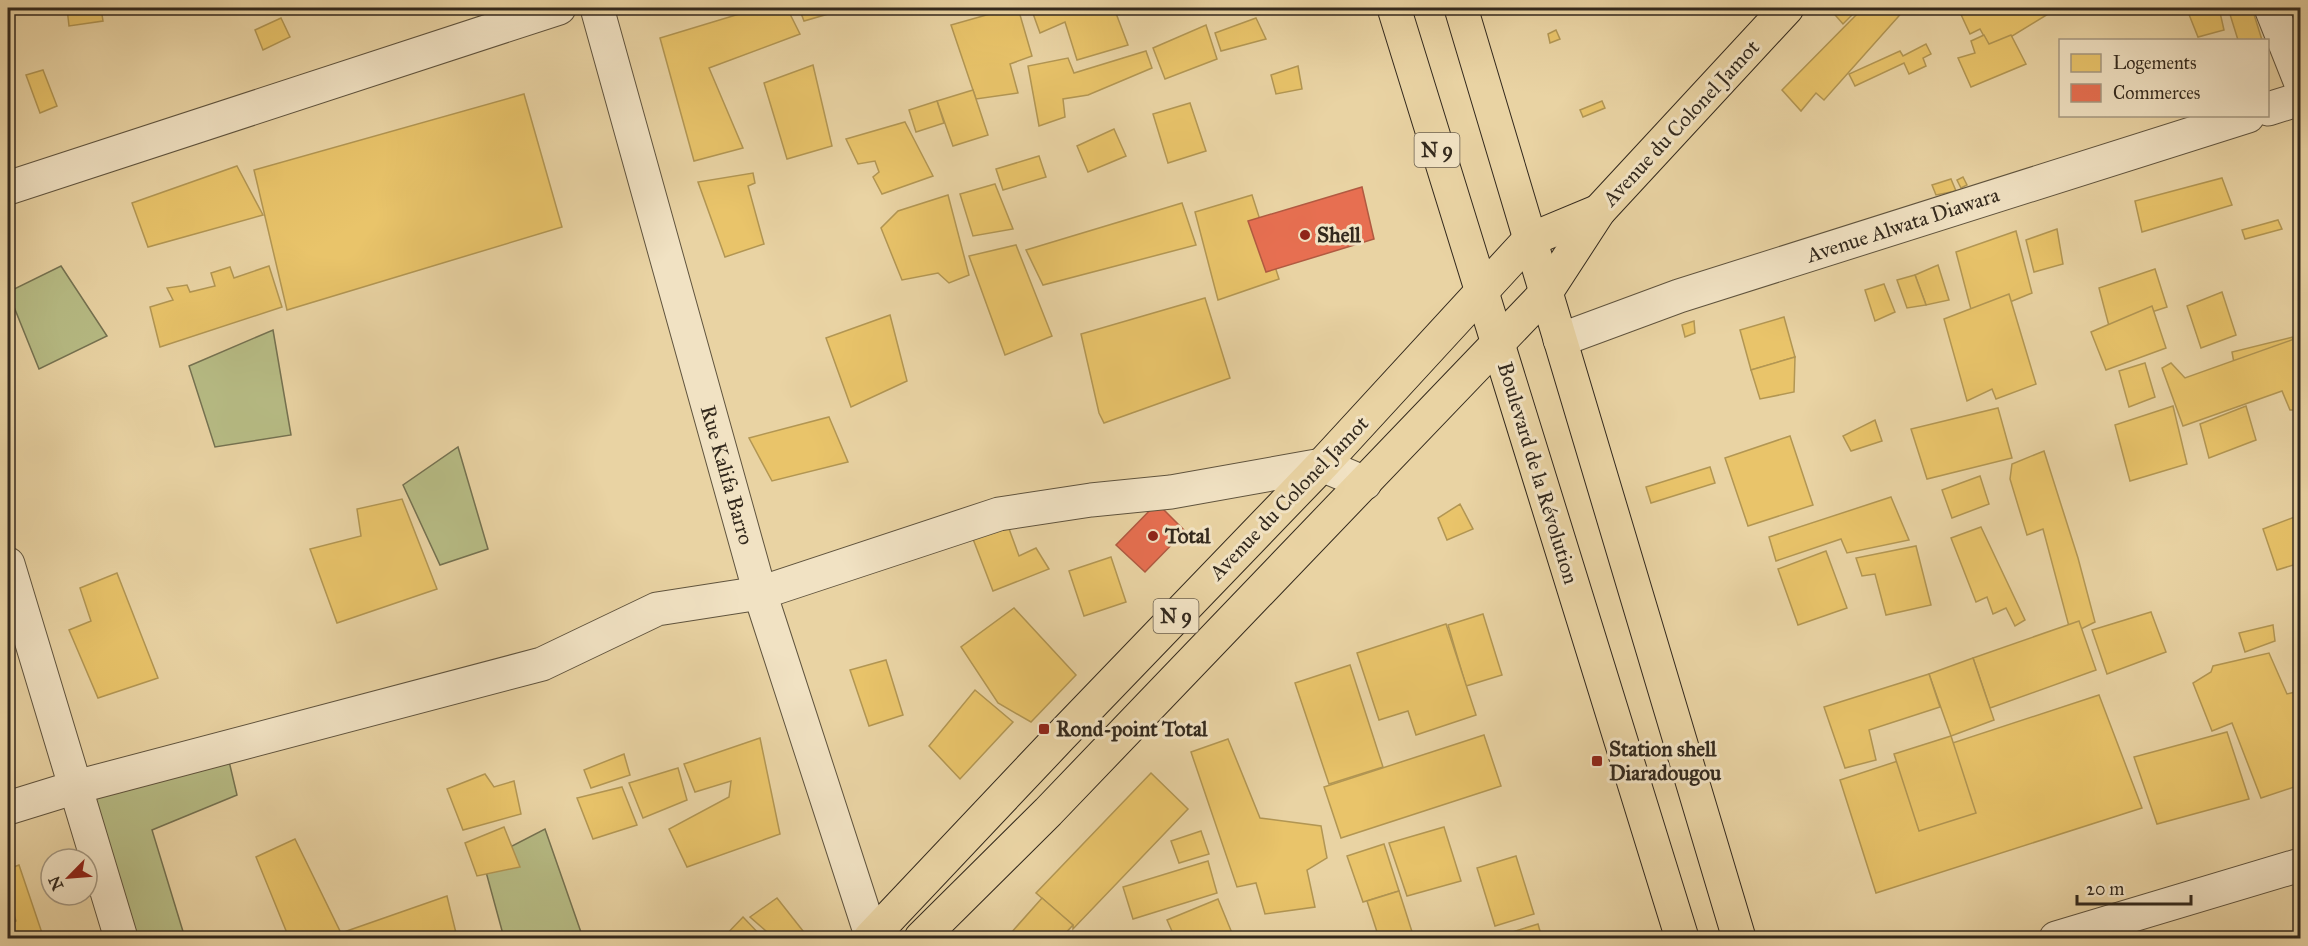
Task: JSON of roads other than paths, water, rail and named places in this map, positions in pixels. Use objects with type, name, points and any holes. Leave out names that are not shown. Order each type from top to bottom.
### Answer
[{"type":"main road","name":"Boulevard de la Révolution","points":[[1394,8],[1682,939]]},
{"type":"main road","points":[[1461,8],[1528,240],[1739,939]]},
{"type":"main road","name":"Avenue du Colonel Jamot","points":[[921,939],[1048,812],[1545,294],[1599,211],[1787,8]]},
{"type":"main road","name":"Avenue du Colonel Jamot","points":[[871,938],[1060,736],[1322,465],[1528,240],[1599,211]]},
{"type":"street","points":[[8,188],[559,8]]},
{"type":"street","name":"Rue Kalifa Barro","points":[[597,8],[759,593],[871,938]]},
{"type":"street","points":[[2271,8],[2301,81]]},
{"type":"street","points":[[2269,109],[2301,99]]},
{"type":"street","name":"Avenue Alwata Diawara","points":[[1560,340],[1679,296],[2245,117]]},
{"type":"street","points":[[8,808],[76,787],[542,664],[657,609],[759,593],[999,514],[1091,500],[1171,492],[1322,465],[1365,483]]},
{"type":"street","points":[[8,564],[121,939]]},
{"type":"street","points":[[2056,939],[2301,865]]},
{"type":"place","name":"Shell","points":[[1305,235]]},
{"type":"place","name":"Total","points":[[1153,536]]},
{"type":"place","name":"Rond-point Total","points":[[1044,729]]},
{"type":"place","name":"Station shell Diaradougou","points":[[1597,761]]}]
